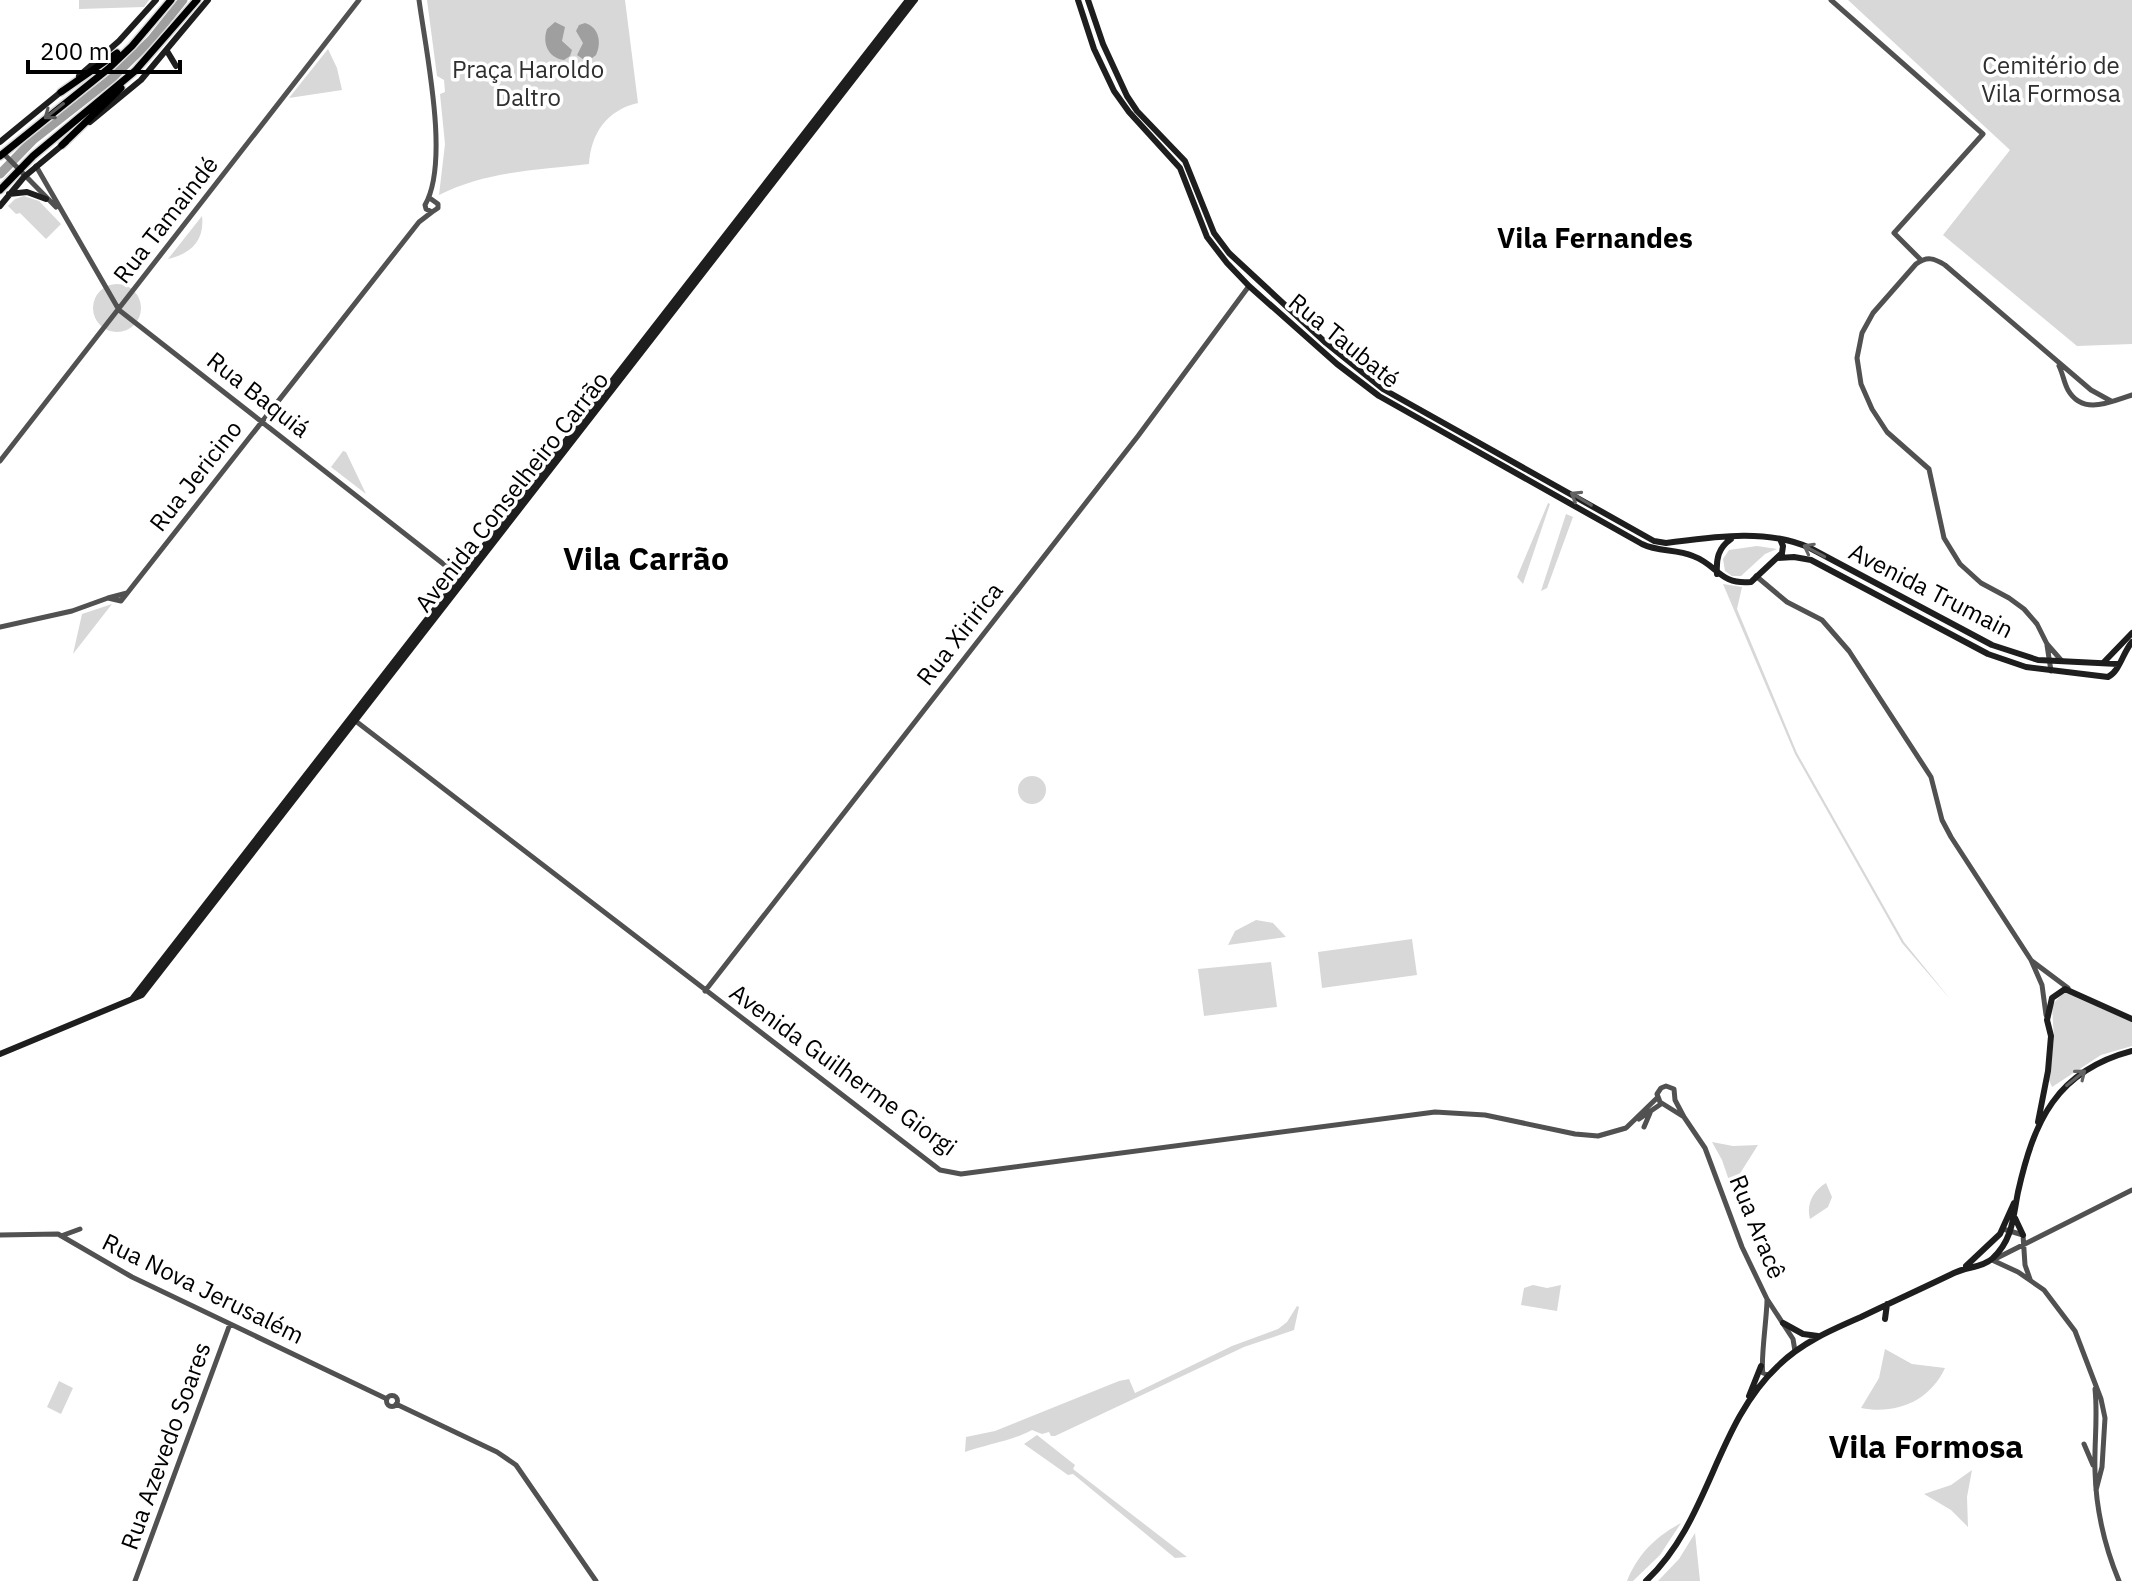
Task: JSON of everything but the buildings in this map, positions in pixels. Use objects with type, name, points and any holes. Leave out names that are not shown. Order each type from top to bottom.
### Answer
[{"type":"highway","points":[[2,155],[108,69],[171,0]]},
{"type":"highway","points":[[62,145],[119,91],[197,0]]},
{"type":"highway","points":[[61,92],[98,69],[155,20]]},
{"type":"highway","points":[[0,190],[15,171],[135,71]]},
{"type":"main road","points":[[0,142],[119,41],[156,0]]},
{"type":"main road","points":[[0,206],[36,166],[141,80],[208,0]]},
{"type":"main road","name":"Avenida Conselheiro Carrão","points":[[0,1054],[142,995],[908,0]]},
{"type":"main road","name":"Avenida Conselheiro Carrão","points":[[462,578],[915,0]]},
{"type":"main road","name":"Rua Taubaté","points":[[1078,0],[1098,57],[1124,99],[1180,168],[1207,237],[1252,288],[1337,364],[1379,396],[1642,544],[1656,550],[1692,555],[1706,562],[1717,574]]},
{"type":"main road","name":"Rua Taubaté","points":[[1088,0],[1124,99],[1185,161],[1220,242],[1346,360],[1393,395],[1646,537],[1666,543],[1734,537]]},
{"type":"main road","points":[[1098,57],[1106,49]]},
{"type":"main road","points":[[167,51],[176,66]]},
{"type":"main road","points":[[9,194],[27,192],[46,199]]},
{"type":"main road","points":[[1252,288],[1251,279],[1257,276]]},
{"type":"main road","points":[[1282,314],[1291,314],[1290,309]]},
{"type":"main road","points":[[1734,537],[1721,547],[1717,556],[1717,574],[1741,583],[1751,582],[1777,558],[1783,550],[1780,539]]},
{"type":"main road","name":"Avenida Trumain","points":[[1734,537],[1780,539],[1810,548],[1981,640],[2026,657],[2118,664],[2116,672],[2108,677],[2026,667],[1988,654],[1811,560],[1777,558]]},
{"type":"main road","points":[[1685,541],[1692,555]]},
{"type":"main road","points":[[2103,663],[2132,633]]},
{"type":"main road","points":[[2118,664],[2132,642]]},
{"type":"main road","points":[[1959,1270],[1992,1244],[2003,1229],[2018,1193],[2045,1086],[2051,1036],[2047,1020],[2052,998],[2065,989],[2132,1019]]},
{"type":"main road","points":[[2037,1126],[2074,1078],[2088,1068],[2132,1051]]},
{"type":"main road","points":[[2045,1086],[2050,1093],[2058,1095]]},
{"type":"main road","points":[[1747,1403],[1769,1375],[1795,1351],[1959,1270],[1992,1260],[2012,1230],[2018,1193]]},
{"type":"main road","points":[[2015,1218],[2023,1235]]},
{"type":"main road","points":[[1992,1244],[1992,1260]]},
{"type":"main road","points":[[1885,1319],[1887,1304]]},
{"type":"main road","points":[[1783,1323],[1803,1334],[1821,1336]]},
{"type":"main road","points":[[1646,1581],[1660,1568],[1687,1530],[1747,1403],[1761,1366]]},
{"type":"street","name":"Rua Tamaindé","points":[[0,461],[359,0]]},
{"type":"street","points":[[419,0],[437,135],[431,199],[426,203],[432,212],[438,204],[431,199]]},
{"type":"street","points":[[1831,0],[1983,134],[1894,233],[1921,260]]},
{"type":"street","name":"Rua Baquiá","points":[[2,155],[15,171],[60,210]]},
{"type":"street","name":"Rua Baquiá","points":[[36,166],[119,310],[462,578]]},
{"type":"street","name":"Rua Jericino","points":[[108,598],[121,601],[419,222],[426,207]]},
{"type":"street","name":"Rua Jericino","points":[[419,222],[432,212]]},
{"type":"street","points":[[2062,662],[2024,609],[1981,583],[1953,554],[1944,538],[1929,469],[1887,432],[1861,384],[1857,358],[1861,335],[1867,322],[1921,260],[1934,259],[1945,265],[2083,384],[2111,401]]},
{"type":"street","name":"Rua Xiririca","points":[[705,991],[1252,288]]},
{"type":"street","points":[[2057,361],[2067,388],[2078,401],[2099,406],[2132,395]]},
{"type":"street","points":[[2067,388],[2072,381],[2083,384]]},
{"type":"street","points":[[2089,405],[2091,390]]},
{"type":"street","points":[[1756,576],[1787,602],[1822,620],[1858,663],[1931,777],[1942,820],[1951,837],[2031,960],[2042,985],[2047,1020]]},
{"type":"street","points":[[0,627],[72,611],[127,593]]},
{"type":"street","points":[[2047,644],[2051,671]]},
{"type":"street","name":"Avenida Guilherme Giorgi","points":[[353,719],[940,1170],[961,1174],[1435,1112],[1485,1115],[1588,1136],[1618,1131],[1662,1102]]},
{"type":"street","points":[[2031,960],[2075,993]]},
{"type":"street","points":[[2042,985],[2045,979],[2052,978]]},
{"type":"street","points":[[1669,1087],[1675,1091],[1675,1100],[1662,1102],[1661,1088],[1669,1087]]},
{"type":"street","name":"Rua Aracê","points":[[1675,1100],[1710,1159],[1742,1247],[1767,1299],[1793,1339],[1795,1351]]},
{"type":"street","name":"Avenida Guilherme Giorgi","points":[[1638,1119],[1662,1102]]},
{"type":"street","name":"Rua Aracê","points":[[1662,1102],[1684,1117]]},
{"type":"street","points":[[1644,1127],[1650,1113]]},
{"type":"street","points":[[1992,1260],[2132,1190]]},
{"type":"street","points":[[0,1235],[61,1236],[80,1229]]},
{"type":"street","points":[[2003,1229],[2023,1235],[2025,1265],[2030,1280]]},
{"type":"street","name":"Rua Nova Jerusalém","points":[[61,1236],[132,1277],[387,1399],[389,1405],[396,1404],[497,1452],[516,1465],[596,1581]]},
{"type":"street","points":[[1992,1260],[2030,1280],[2053,1301],[2075,1331],[2103,1404],[2105,1418],[2096,1490]]},
{"type":"street","points":[[1767,1299],[1766,1338],[1761,1366],[1763,1373],[1769,1375]]},
{"type":"street","name":"Rua Azevedo Soares","points":[[135,1581],[230,1324]]},
{"type":"street","points":[[2094,1384],[2095,1470],[2101,1530],[2119,1581]]},
{"type":"street","points":[[2084,1444],[2095,1470]]},
{"type":"green space","points":[[79,0],[149,0],[144,7],[79,9]]},
{"type":"green space","name":"Praça Haroldo Daltro","points":[[427,0],[625,0],[638,103],[618,111],[603,124],[593,142],[589,164],[494,176],[439,195],[445,144],[440,94],[445,92],[444,80],[437,76]]},
{"type":"green space","name":"Cemitério de Vila Formosa","points":[[1848,0],[2132,0],[2132,344],[2077,346],[1943,235],[2010,150]]},
{"type":"green space","points":[[328,49],[342,90],[289,98]]},
{"type":"green space","points":[[24,196],[39,201],[61,224],[46,239],[20,213],[16,214],[8,206]]},
{"type":"green space","points":[[202,216],[201,232],[195,245],[183,254],[168,259]]},
{"type":"green space","points":[[117,284],[134,291],[141,308],[134,325],[117,332],[100,325],[93,308],[100,291]]},
{"type":"green space","points":[[343,451],[346,452],[366,494],[331,467]]},
{"type":"green space","points":[[1550,504],[1523,584],[1517,577]]},
{"type":"green space","points":[[1566,514],[1573,517],[1547,588],[1541,591]]},
{"type":"green space","points":[[1757,546],[1777,549],[1765,554],[1741,576],[1732,576],[1725,571],[1723,559],[1729,550]]},
{"type":"green space","points":[[1723,584],[1742,587],[1737,609],[1797,753],[1904,942],[1951,1000],[1902,943],[1795,754]]},
{"type":"green space","points":[[112,604],[73,654],[82,614]]},
{"type":"green space","points":[[1032,776],[1042,780],[1046,790],[1042,800],[1032,804],[1022,800],[1018,790],[1022,780]]},
{"type":"green space","points":[[1256,920],[1273,923],[1286,937],[1228,945],[1235,931]]},
{"type":"green space","points":[[1412,939],[1417,975],[1322,988],[1318,952]]},
{"type":"green space","points":[[1271,962],[1277,1007],[1204,1016],[1198,969]]},
{"type":"green space","points":[[2066,990],[2132,1021],[2132,1046],[2101,1055],[2052,1087],[2049,1080],[2054,1039],[2052,1005]]},
{"type":"green space","points":[[1712,1142],[1733,1146],[1758,1145],[1739,1175],[1733,1192],[1722,1160]]},
{"type":"green space","points":[[1826,1183],[1832,1197],[1828,1207],[1810,1219],[1812,1198]]},
{"type":"green space","points":[[1533,1285],[1547,1288],[1561,1285],[1557,1311],[1521,1305],[1524,1288]]},
{"type":"green space","points":[[1297,1306],[1294,1330],[1244,1347],[1055,1436],[1032,1430],[965,1452],[966,1437],[995,1431],[1119,1381],[1129,1379],[1135,1393],[1232,1346],[1278,1329],[1287,1322]]},
{"type":"green space","points":[[1885,1349],[1912,1364],[1945,1368],[1930,1389],[1910,1403],[1887,1409],[1861,1408],[1879,1378]]},
{"type":"green space","points":[[59,1381],[73,1388],[61,1414],[47,1407]]},
{"type":"green space","points":[[1037,1435],[1075,1465],[1073,1469],[1187,1557],[1175,1558],[1073,1474],[1068,1475],[1024,1444]]},
{"type":"green space","points":[[1972,1470],[1967,1497],[1968,1527],[1951,1510],[1924,1494],[1951,1485]]},
{"type":"green space","points":[[1681,1523],[1660,1555],[1633,1581],[1627,1581],[1648,1547]]},
{"type":"green space","points":[[1695,1533],[1700,1581],[1658,1581],[1679,1559]]},
{"type":"shaded area","points":[[555,22],[565,27],[562,41],[572,50],[564,60],[550,53],[546,44],[547,29]]},
{"type":"shaded area","points":[[585,23],[593,28],[599,41],[596,55],[587,62],[577,55],[583,43],[576,31],[579,25]]},
{"type":"waterway","points":[[0,174],[33,140],[111,79],[151,40],[183,0]]},
{"type":"district","name":"Vila Fernandes","points":[[1595,238]]},
{"type":"district","name":"Vila Carrão","points":[[646,559]]},
{"type":"district","name":"Vila Formosa","points":[[1926,1447]]}]
